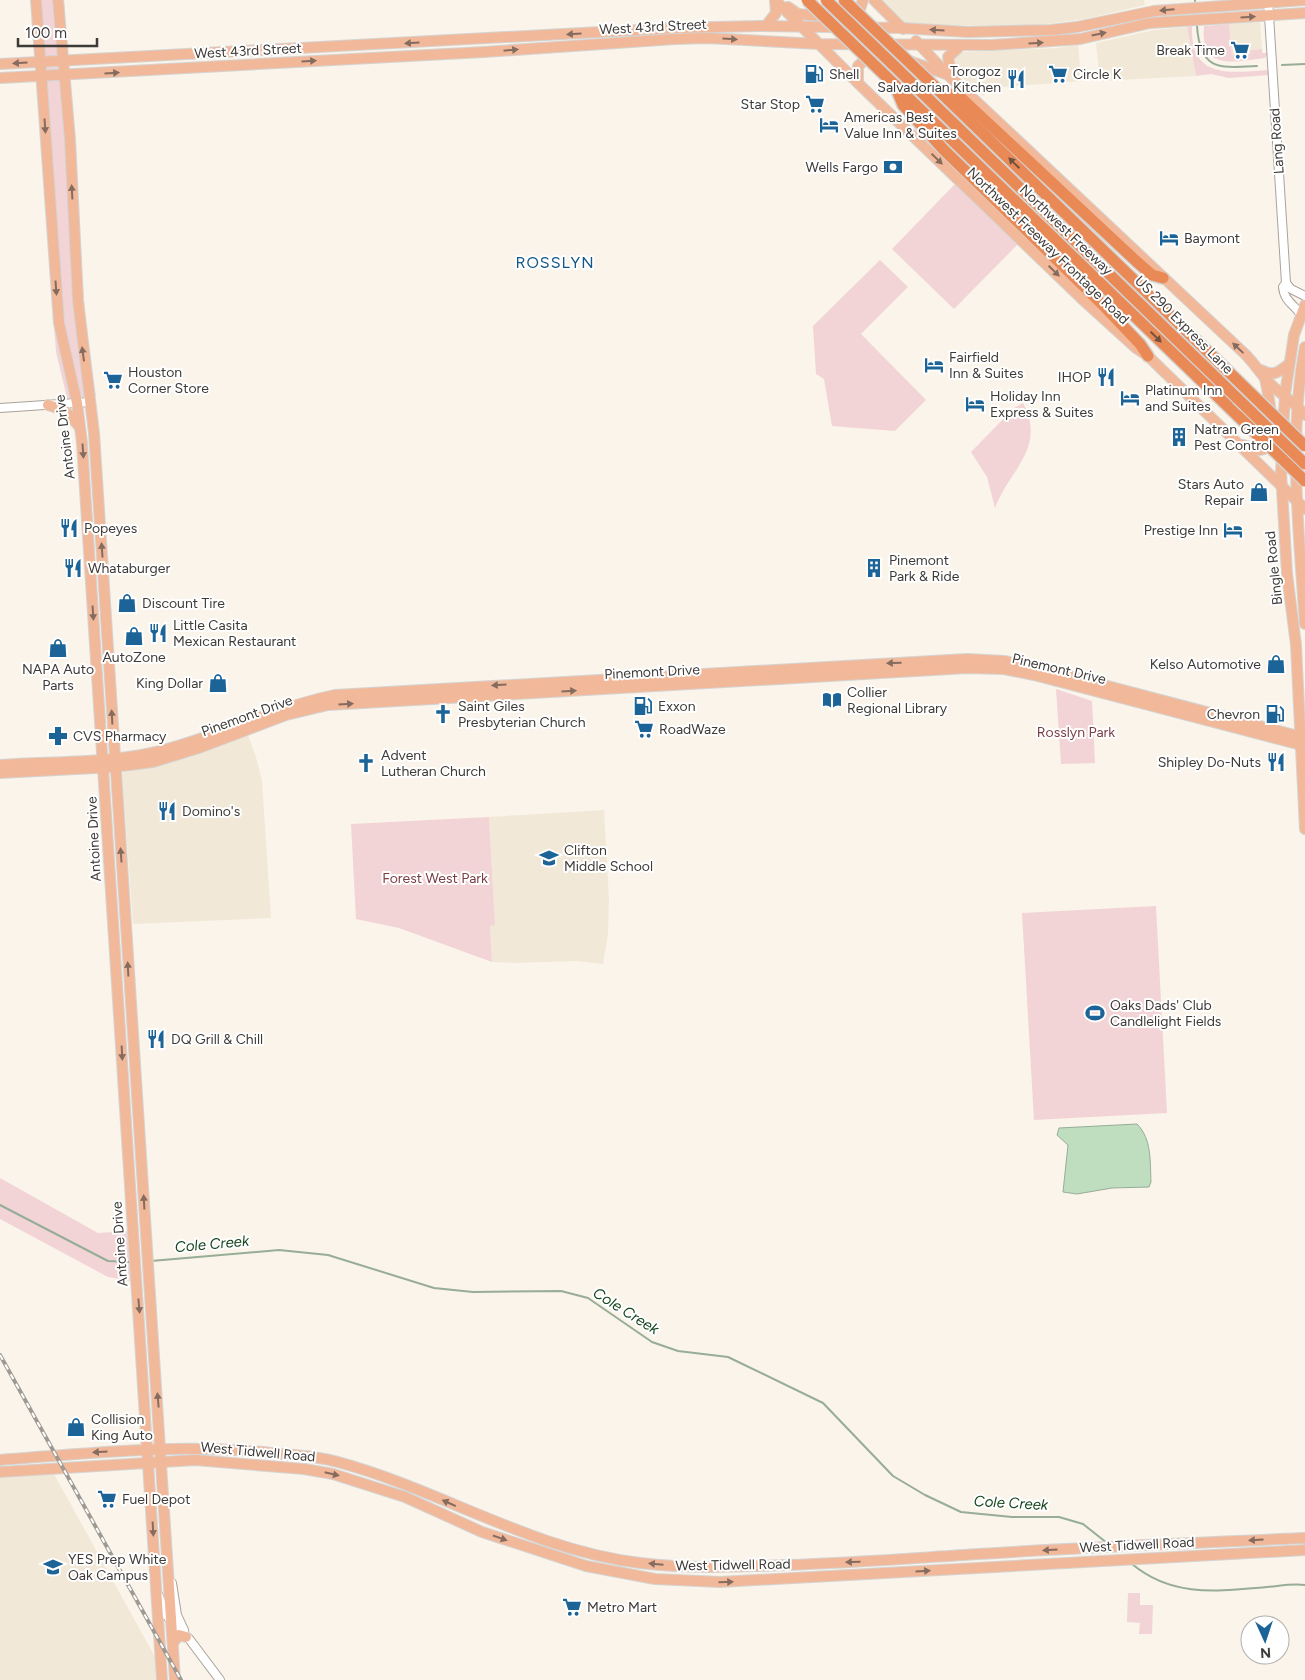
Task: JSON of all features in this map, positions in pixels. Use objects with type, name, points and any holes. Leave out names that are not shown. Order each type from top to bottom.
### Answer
[{"type":"highway","name":"Northwest Freeway","points":[[807,0],[1305,481]]},
{"type":"highway","name":"US 290 Express Lane","points":[[826,0],[1305,464]]},
{"type":"highway","name":"Northwest Freeway","points":[[844,0],[1305,446]]},
{"type":"highway","points":[[894,84],[903,105],[944,150],[1102,304],[1140,344],[1148,356]]},
{"type":"highway","points":[[936,88],[959,96],[1136,261],[1152,274],[1163,278]]},
{"type":"main road","name":"Antoine Drive","points":[[36,0],[59,323],[71,379],[77,385],[84,402],[94,441],[109,668],[109,762],[119,1005],[162,1680]]},
{"type":"main road","name":"Antoine Drive","points":[[58,0],[63,76],[70,140],[84,402],[80,427],[97,668],[109,762],[130,1004],[150,1276],[175,1680]]},
{"type":"main road","points":[[775,0],[798,14],[851,17],[859,12],[863,0]]},
{"type":"main road","points":[[766,26],[776,14],[775,0]]},
{"type":"main road","name":"Northwest Freeway Frontage Road","points":[[775,0],[858,83],[1095,310],[1136,348],[1148,356],[1302,506]]},
{"type":"main road","points":[[874,0],[950,76],[1297,405],[1305,415]]},
{"type":"main road","name":"West 43rd Street","points":[[0,64],[264,52],[729,26],[902,28],[968,32],[1020,31],[1078,27],[1154,11],[1305,0]]},
{"type":"main road","name":"West 43rd Street","points":[[0,78],[63,76],[675,39],[749,40],[819,44],[918,43],[965,46],[992,45],[1077,39],[1150,23],[1305,13]]},
{"type":"main road","points":[[729,26],[744,30],[748,33],[749,40]]},
{"type":"main road","points":[[1077,39],[1078,27]]},
{"type":"main road","points":[[992,45],[1003,38],[1014,37],[1020,31]]},
{"type":"main road","points":[[950,76],[948,57],[965,46],[968,32]]},
{"type":"main road","points":[[264,52],[264,64]]},
{"type":"main road","points":[[858,83],[858,66],[866,59],[906,60],[950,76]]},
{"type":"main road","name":"Bingle Road","points":[[1303,310],[1294,335],[1285,394],[1281,484],[1288,574],[1300,644],[1305,828]]},
{"type":"main road","name":"Bingle Road","points":[[1305,347],[1297,405],[1305,624]]},
{"type":"main road","points":[[1263,374],[1274,374],[1289,364]]},
{"type":"main road","points":[[1236,441],[1245,447],[1259,450],[1264,449],[1269,443],[1271,412],[1263,374]]},
{"type":"main road","points":[[48,404],[64,410],[80,427]]},
{"type":"main road","name":"Pinemont Drive","points":[[0,765],[24,767],[109,762],[152,762],[198,744],[327,701],[967,660],[1004,661],[1043,669],[1144,700],[1303,742]]},
{"type":"main road","points":[[97,668],[109,668]]},
{"type":"main road","name":"Pinemont Drive","points":[[0,773],[24,767]]},
{"type":"main road","points":[[119,1005],[130,1004]]},
{"type":"main road","points":[[124,1094],[136,1093]]},
{"type":"main road","points":[[128,1166],[142,1166]]},
{"type":"main road","name":"West Tidwell Road","points":[[0,1460],[161,1448],[260,1452],[337,1462],[410,1485],[484,1519],[559,1545],[637,1562],[714,1568],[885,1561],[978,1554],[1305,1538]]},
{"type":"main road","points":[[76,1454],[78,1467]]},
{"type":"main road","name":"West Tidwell Road","points":[[0,1472],[195,1460],[277,1465],[333,1474],[405,1497],[479,1530],[556,1557],[610,1572],[677,1580],[752,1580],[1305,1550]]},
{"type":"main road","points":[[479,1530],[484,1519]]},
{"type":"main road","points":[[1199,1543],[1201,1556]]},
{"type":"main road","points":[[154,1550],[168,1550]]},
{"type":"main road","points":[[978,1554],[978,1567]]},
{"type":"main road","points":[[884,1573],[885,1561]]},
{"type":"main road","points":[[751,1566],[752,1580]]},
{"type":"main road","points":[[173,1643],[179,1635],[188,1639]]},
{"type":"street","name":"Lang Road","points":[[1268,2],[1286,283],[1283,287],[1284,296],[1303,310]]},
{"type":"street","points":[[1286,283],[1291,289],[1305,296]]},
{"type":"street","points":[[0,408],[84,402]]},
{"type":"street","points":[[169,1570],[177,1615],[188,1639]]},
{"type":"street","points":[[155,1582],[165,1614],[188,1639],[220,1680]]},
{"type":"shaded area","points":[[881,0],[1144,0],[1145,5],[1085,19],[1030,26],[913,25],[904,22]]},
{"type":"shaded area","points":[[1260,22],[1262,49],[1251,50],[1251,54],[1232,55],[1229,24]]},
{"type":"shaded area","points":[[1187,27],[1196,76],[1100,81],[1096,43],[1154,30]]},
{"type":"shaded area","points":[[1078,44],[1081,81],[992,88],[983,96],[956,72],[951,64],[955,54],[959,52],[1058,48]]},
{"type":"shaded area","points":[[248,735],[262,781],[271,918],[133,924],[122,773],[192,757]]},
{"type":"shaded area","name":"Clifton Middle School","points":[[604,810],[609,899],[608,934],[603,964],[577,961],[492,962],[490,925],[495,925],[489,817]]},
{"type":"shaded area","points":[[1137,1124],[1148,1144],[1151,1182],[1149,1187],[1112,1188],[1077,1194],[1063,1192],[1068,1145],[1057,1135],[1059,1128]]},
{"type":"shaded area","name":"YES Prep White Oak Campus","points":[[54,1474],[155,1657],[156,1680],[0,1680],[0,1478]]},
{"type":"green space","points":[[31,0],[64,0],[86,330],[96,396],[67,398],[56,352]]},
{"type":"green space","points":[[1229,24],[1232,55],[1250,54],[1251,50],[1262,49],[1262,53],[1268,53],[1265,58],[1231,61],[1213,57],[1207,51],[1204,40],[1204,26]]},
{"type":"green space","points":[[1192,26],[1193,43],[1198,56],[1205,64],[1215,69],[1226,71],[1267,70],[1269,75],[1229,78],[1211,74],[1196,76],[1187,27]]},
{"type":"green space","points":[[955,184],[1018,244],[954,309],[892,249]]},
{"type":"green space","points":[[880,260],[908,287],[861,334],[926,400],[895,431],[832,426],[824,379],[816,374],[813,326]]},
{"type":"green space","points":[[1023,403],[1029,419],[1031,433],[1028,446],[995,508],[987,477],[971,452],[1014,408]]},
{"type":"green space","name":"Rosslyn Park","points":[[1056,689],[1092,701],[1095,763],[1061,764]]},
{"type":"green space","name":"Forest West Park","points":[[489,817],[495,925],[490,926],[492,962],[399,928],[356,919],[351,824]]},
{"type":"green space","name":"Oaks Dads' Club Candlelight Fields","points":[[1156,906],[1167,1113],[1034,1120],[1022,913]]},
{"type":"green space","points":[[0,1178],[98,1233],[128,1231],[131,1281],[108,1277],[0,1219]]},
{"type":"green space","points":[[1128,1593],[1140,1593],[1140,1605],[1153,1605],[1152,1634],[1139,1634],[1140,1623],[1127,1622]]},
{"type":"waterway","points":[[1197,26],[1202,52],[1214,64],[1232,67],[1257,66]]},
{"type":"waterway","points":[[1282,65],[1305,64]]},
{"type":"waterway","name":"Cole Creek","points":[[0,1205],[108,1261],[131,1262]]},
{"type":"waterway","name":"Cole Creek","points":[[151,1261],[279,1250],[328,1255],[434,1288],[473,1292],[561,1291],[588,1298],[652,1342],[678,1351],[728,1357],[823,1403],[893,1476],[925,1495],[961,1512],[1012,1517],[1059,1517],[1083,1524],[1107,1543]]},
{"type":"waterway","name":"Cole Creek","points":[[1132,1564],[1164,1583],[1196,1590],[1231,1590],[1291,1584],[1305,1585]]},
{"type":"railway","points":[[0,1355],[181,1680]]},
{"type":"place","name":"Break Time","points":[[1240,50]]},
{"type":"place","name":"Shell","points":[[814,74]]},
{"type":"place","name":"Circle K","points":[[1058,74]]},
{"type":"place","name":"Torogoz Salvadorian Kitchen","points":[[1016,79]]},
{"type":"place","name":"Star Stop","points":[[815,104]]},
{"type":"place","name":"Americas Best Value Inn & Suites","points":[[829,125]]},
{"type":"place","name":"Wells Fargo","points":[[893,167]]},
{"type":"place","name":"Baymont","points":[[1169,238]]},
{"type":"place","name":"Fairfield Inn & Suites","points":[[934,365]]},
{"type":"place","name":"IHOP","points":[[1106,377]]},
{"type":"place","name":"Houston Corner Store","points":[[113,380]]},
{"type":"place","name":"Platinum Inn and Suites","points":[[1130,398]]},
{"type":"place","name":"Holiday Inn Express & Suites","points":[[975,404]]},
{"type":"place","name":"Natran Green Pest Control","points":[[1179,437]]},
{"type":"place","name":"Stars Auto Repair","points":[[1259,492]]},
{"type":"place","name":"Popeyes","points":[[69,528]]},
{"type":"place","name":"Prestige Inn","points":[[1233,530]]},
{"type":"place","name":"Whataburger","points":[[73,568]]},
{"type":"place","name":"Pinemont Park & Ride","points":[[874,568]]},
{"type":"place","name":"Discount Tire","points":[[127,603]]},
{"type":"place","name":"Little Casita Mexican Restaurant","points":[[158,633]]},
{"type":"place","name":"AutoZone","points":[[134,636]]},
{"type":"place","name":"NAPA Auto Parts","points":[[58,648]]},
{"type":"place","name":"Kelso Automotive","points":[[1276,664]]},
{"type":"place","name":"King Dollar","points":[[218,683]]},
{"type":"place","name":"Collier Regional Library","points":[[832,700]]},
{"type":"place","name":"Exxon","points":[[643,706]]},
{"type":"place","name":"Saint Giles Presbyterian Church","points":[[443,714]]},
{"type":"place","name":"Chevron","points":[[1275,714]]},
{"type":"place","name":"RoadWaze","points":[[644,729]]},
{"type":"place","name":"CVS Pharmacy","points":[[58,736]]},
{"type":"place","name":"Shipley Do-Nuts","points":[[1276,762]]},
{"type":"place","name":"Advent Lutheran Church","points":[[366,763]]},
{"type":"place","name":"Domino's","points":[[167,811]]},
{"type":"place","name":"Clifton Middle School","points":[[549,858]]},
{"type":"place","name":"Oaks Dads' Club Candlelight Fields","points":[[1095,1013]]},
{"type":"place","name":"DQ Grill & Chill","points":[[156,1039]]},
{"type":"place","name":"Collision King Auto","points":[[76,1427]]},
{"type":"place","name":"Fuel Depot","points":[[107,1499]]},
{"type":"place","name":"YES Prep White Oak Campus","points":[[53,1567]]},
{"type":"place","name":"Metro Mart","points":[[572,1607]]},
{"type":"district","name":"ROSSLYN","points":[[555,262]]}]
